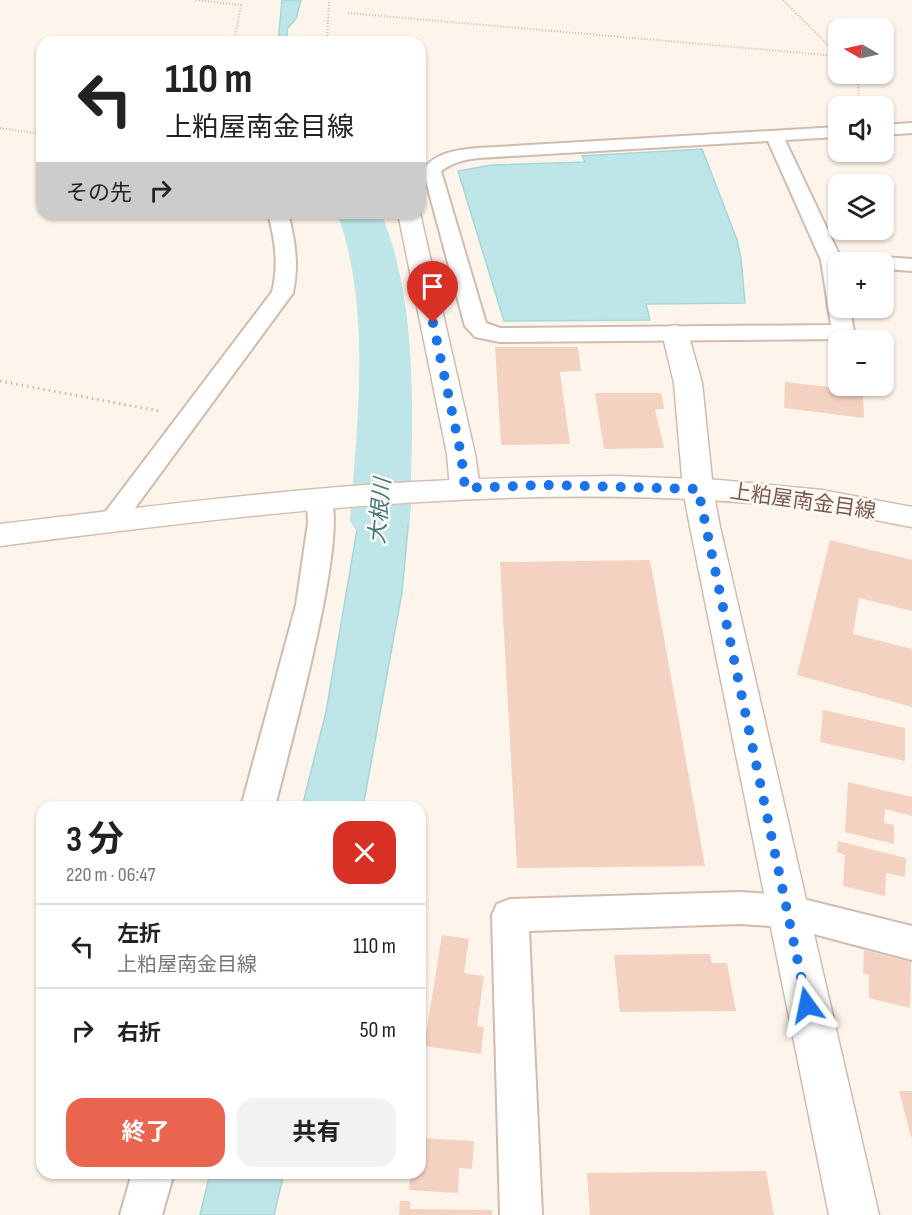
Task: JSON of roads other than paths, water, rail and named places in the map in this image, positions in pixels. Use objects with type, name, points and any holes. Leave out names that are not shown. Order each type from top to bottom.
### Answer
[{"type":"street","points":[[894,129],[912,128]]},
{"type":"street","points":[[828,133],[478,153],[456,156],[439,162],[432,170],[476,326],[483,332],[500,335],[843,332],[841,318]]},
{"type":"street","points":[[774,136],[828,253]]},
{"type":"street","points":[[112,521],[282,293],[288,274],[284,234],[280,219]]},
{"type":"street","points":[[410,219],[461,454],[454,488]]},
{"type":"street","points":[[894,264],[912,265]]},
{"type":"street","points":[[675,333],[688,383],[698,489],[854,1215]]},
{"type":"street","name":"上粕屋南金目線","points":[[0,535],[330,498],[454,488],[557,485],[698,489],[824,500],[912,518]]},
{"type":"street","points":[[260,801],[310,605],[321,523],[330,498]]},
{"type":"street","points":[[521,1215],[510,915],[740,908],[787,911],[912,943]]},
{"type":"street","points":[[141,1215],[151,1179]]},
{"type":"water","points":[[282,0],[301,0],[296,19],[287,29],[288,36],[279,36]]},
{"type":"water","points":[[702,149],[737,240],[745,303],[646,304],[650,320],[504,321],[458,171],[491,165],[585,162],[582,156]]},
{"type":"water","points":[[345,219],[377,219],[398,302],[402,384],[410,465],[410,506],[402,592],[364,801],[304,801],[326,712],[358,524],[362,477],[357,449],[365,409],[365,323]],"holes":[[[363,225],[372,226],[381,274],[387,288],[384,288],[366,249],[353,230],[354,227]],[[381,347],[384,347],[380,387],[382,392],[396,399],[399,428],[396,432],[389,433],[380,430],[373,377]]]},
{"type":"water","points":[[209,1179],[283,1179],[274,1215],[200,1215]]},
{"type":"waterway","name":"大根川","points":[[361,219],[374,262],[381,313],[384,412],[380,521]]}]
